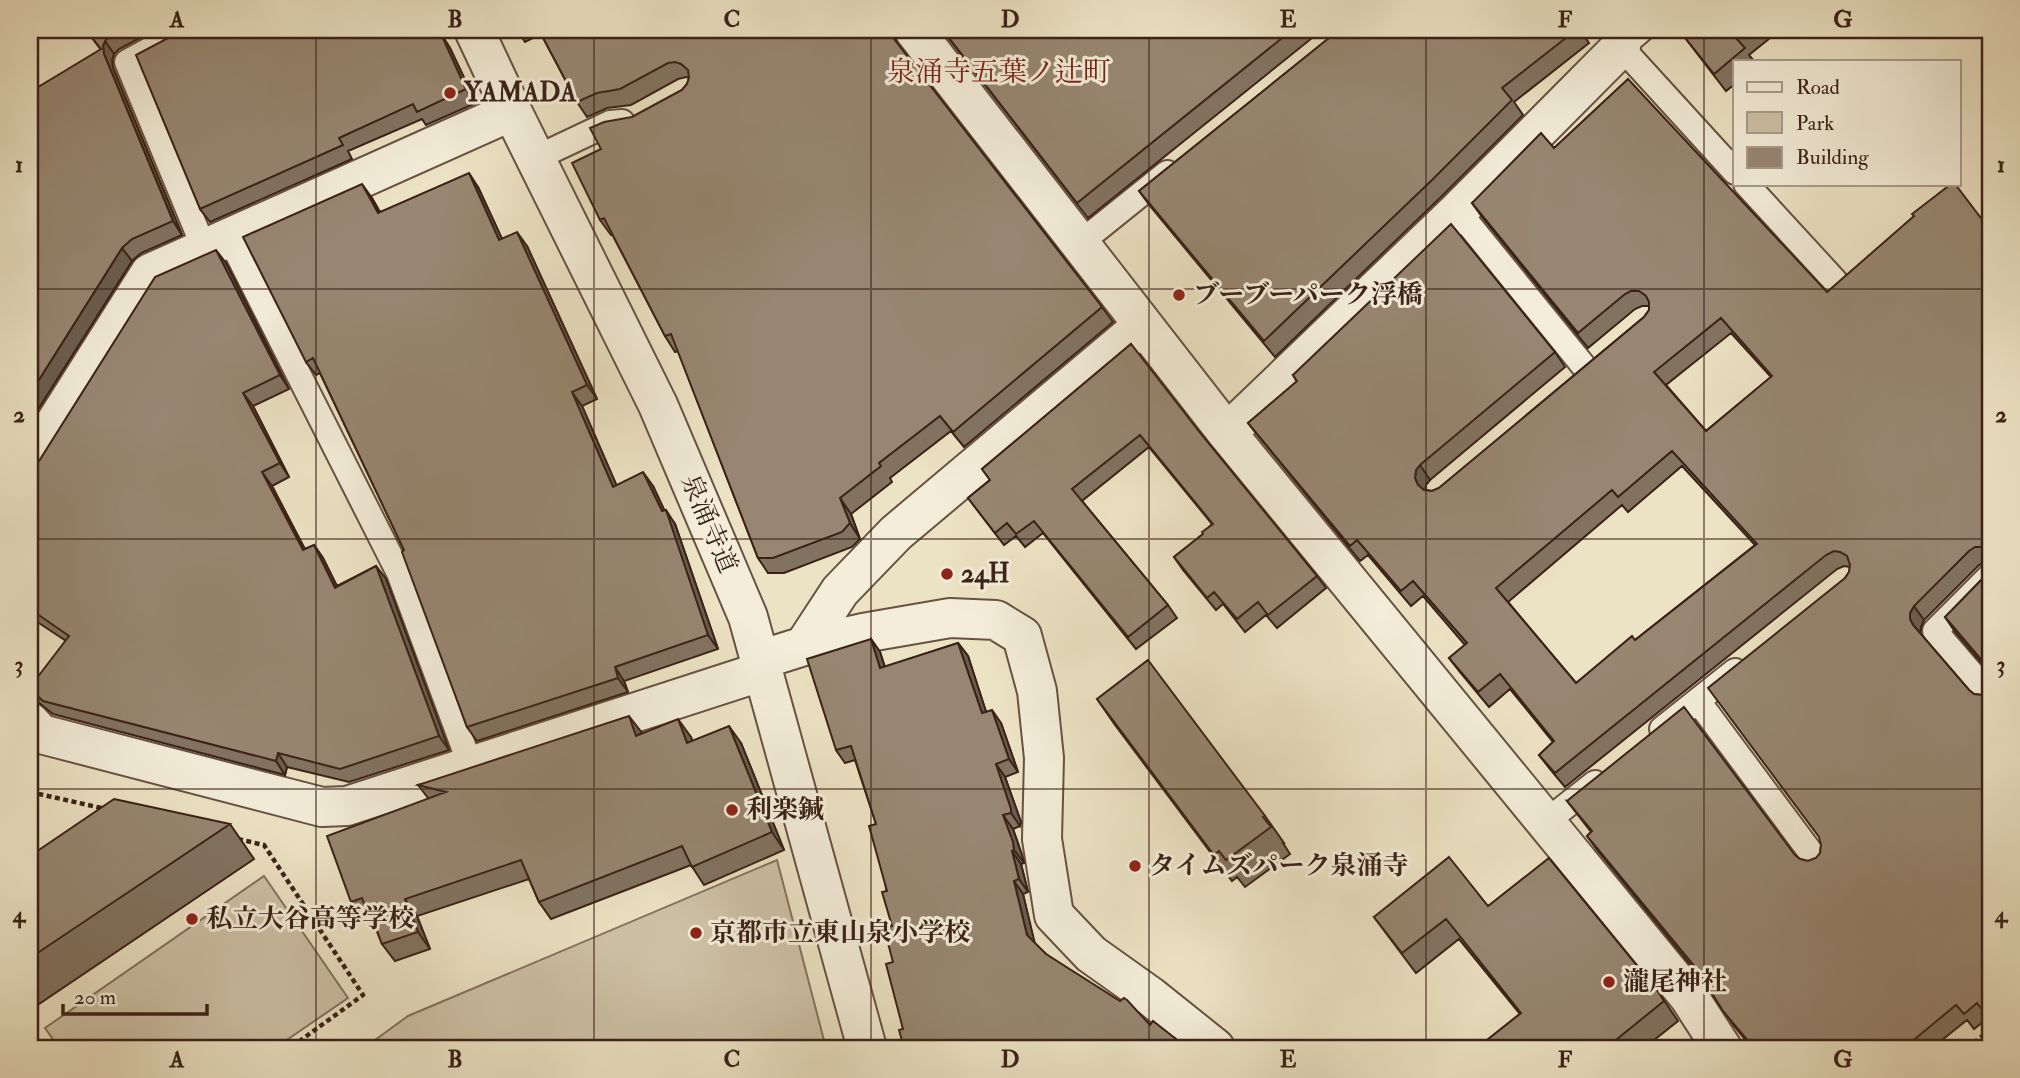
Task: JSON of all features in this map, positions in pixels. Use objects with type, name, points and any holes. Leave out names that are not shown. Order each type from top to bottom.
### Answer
[{"type":"street","name":"泉涌寺道","points":[[474,30],[658,405],[748,617],[867,1048]]},
{"type":"street","points":[[914,30],[1227,433],[1689,997],[1722,1048]]},
{"type":"street","points":[[1227,433],[1458,211],[1631,38]]},
{"type":"street","points":[[30,463],[150,273],[512,111]]},
{"type":"street","points":[[804,646],[840,590],[895,533],[1142,326]]},
{"type":"street","points":[[30,722],[41,734],[322,807],[347,806],[471,767],[761,666],[804,646],[950,618],[996,620],[1022,636],[1037,691],[1044,758],[1042,839],[1054,915],[1091,954],[1150,996],[1215,1048]]},
{"type":"lane","points":[[186,30],[127,62],[216,243],[399,573],[471,767]]},
{"type":"lane","points":[[1631,38],[1733,169]]},
{"type":"lane","points":[[536,158],[610,123],[636,120],[646,114]]},
{"type":"lane","points":[[1080,243],[1186,157]]},
{"type":"lane","points":[[1748,186],[1835,281]]},
{"type":"lane","points":[[1458,211],[1586,369]]},
{"type":"lane","points":[[1566,387],[1606,353]]},
{"type":"lane","points":[[1990,576],[1935,631],[1990,695]]},
{"type":"lane","points":[[1644,744],[1751,658]]},
{"type":"lane","points":[[1698,701],[1817,861]]},
{"type":"lane","points":[[1547,821],[1612,770]]},
{"type":"path","points":[[30,792],[108,809]]},
{"type":"path","points":[[238,839],[264,845],[363,995],[290,1048]]},
{"type":"path","points":[[1967,1048],[1990,1030]]},
{"type":"green space","name":"京都市立東山泉小学校","points":[[777,860],[826,1048],[364,1048],[408,1016]]},
{"type":"green space","points":[[264,876],[348,998],[275,1048],[59,1048],[45,1028]]},
{"type":"building","points":[[86,30],[121,30],[105,41],[104,54],[173,221],[132,239],[122,248],[30,394],[30,92],[101,49]]},
{"type":"building","points":[[183,30],[433,30],[437,36],[441,34],[466,89],[417,112],[413,104],[339,138],[343,145],[200,209],[136,55]]},
{"type":"building","points":[[539,30],[887,30],[1102,307],[953,432],[940,416],[879,463],[881,466],[840,498],[850,523],[842,532],[773,558],[758,558],[671,334],[665,336],[604,218],[600,220],[572,163],[601,149],[590,128],[604,122],[632,117],[682,90],[689,78],[688,70],[681,64],[668,63],[620,89],[597,93],[577,102]]},
{"type":"building","points":[[943,30],[1292,30],[1077,203]]},
{"type":"building","points":[[1339,30],[1576,30],[1502,88],[1512,100],[1264,341],[1139,191]]},
{"type":"building","points":[[1679,30],[1746,30],[1736,38],[1745,48],[1714,74]]},
{"type":"building","points":[[1628,79],[1827,292],[1914,216],[1912,214],[1948,186],[1957,186],[1984,222],[1990,216],[1990,551],[1975,547],[1969,551],[1914,606],[1910,619],[1969,690],[1982,695],[1990,690],[1990,1019],[1977,1003],[1964,1014],[1956,1005],[1904,1048],[1754,1048],[1723,1011],[1696,968],[1587,836],[1592,831],[1567,801],[1684,707],[1795,855],[1808,861],[1816,858],[1820,853],[1819,837],[1708,688],[1845,578],[1850,565],[1847,556],[1834,551],[1826,555],[1555,773],[1539,755],[1554,741],[1500,674],[1478,692],[1449,658],[1467,643],[1413,581],[1401,591],[1357,540],[1350,546],[1248,423],[1297,381],[1293,375],[1451,224],[1555,352],[1420,465],[1415,478],[1424,490],[1439,488],[1644,317],[1649,310],[1646,296],[1639,291],[1631,291],[1578,333],[1472,203],[1541,133],[1554,148]],"holes":[[[1721,318],[1772,376],[1706,431],[1654,372]],[[1672,451],[1757,544],[1635,640],[1632,636],[1576,683],[1496,588],[1612,490],[1618,497]]]},
{"type":"building","points":[[469,173],[499,240],[517,232],[587,385],[572,392],[613,487],[643,472],[662,511],[666,510],[708,635],[615,667],[618,678],[467,727],[402,552],[404,550],[313,358],[306,362],[243,237],[362,184],[378,213]]},
{"type":"building","points":[[216,250],[280,375],[243,393],[280,463],[262,472],[303,550],[314,545],[335,588],[376,566],[439,736],[340,769],[278,753],[276,761],[43,701],[30,689],[69,636],[30,609],[30,469],[39,461],[155,277]]},
{"type":"building","points":[[1131,344],[1317,576],[1268,615],[1258,602],[1237,619],[1214,592],[1207,598],[1174,557],[1213,524],[1140,435],[1072,489],[1168,605],[1128,637],[1034,521],[1016,534],[1007,523],[995,533],[968,498],[990,480],[982,469]]},
{"type":"building","points":[[1990,571],[1990,670],[1945,617]]},
{"type":"building","points":[[871,639],[880,668],[958,643],[982,713],[992,710],[1009,759],[996,764],[1011,809],[1011,813],[1003,815],[1013,842],[1012,851],[1019,879],[1014,881],[1027,935],[1046,954],[1120,1001],[1124,998],[1127,1000],[1150,1025],[1153,1021],[1184,1048],[904,1048],[899,1030],[903,1029],[886,964],[893,962],[884,928],[892,926],[882,892],[887,891],[869,826],[876,824],[851,746],[836,750],[807,659]]},
{"type":"building","points":[[1148,660],[1271,827],[1226,860],[1219,851],[1214,855],[1097,699]]},
{"type":"building","points":[[629,716],[636,736],[678,719],[687,743],[729,726],[772,832],[692,867],[682,846],[539,902],[521,860],[405,899],[418,932],[382,944],[362,898],[351,902],[327,836],[446,792],[418,785]]},
{"type":"building","points":[[114,799],[230,824],[30,958],[30,856]]},
{"type":"building","points":[[1449,857],[1488,906],[1549,858],[1664,1001],[1606,1048],[1477,1048],[1521,1013],[1446,919],[1402,953],[1374,917]]},
{"type":"building","points":[[30,1037],[37,1048],[30,1048]]},
{"type":"place","name":"YAMADA","points":[[450,93]]},
{"type":"place","name":"ブーブーパーク浮橋","points":[[1179,295]]},
{"type":"place","name":"24H","points":[[947,574]]},
{"type":"place","name":"利楽鍼","points":[[732,810]]},
{"type":"place","name":"タイムズパーク泉涌寺","points":[[1135,866]]},
{"type":"place","name":"私立大谷高等学校","points":[[192,919]]},
{"type":"place","name":"京都市立東山泉小学校","points":[[696,933]]},
{"type":"place","name":"瀧尾神社","points":[[1609,982]]},
{"type":"district","name":"泉涌寺五葉ノ辻町","points":[[999,72]]}]
